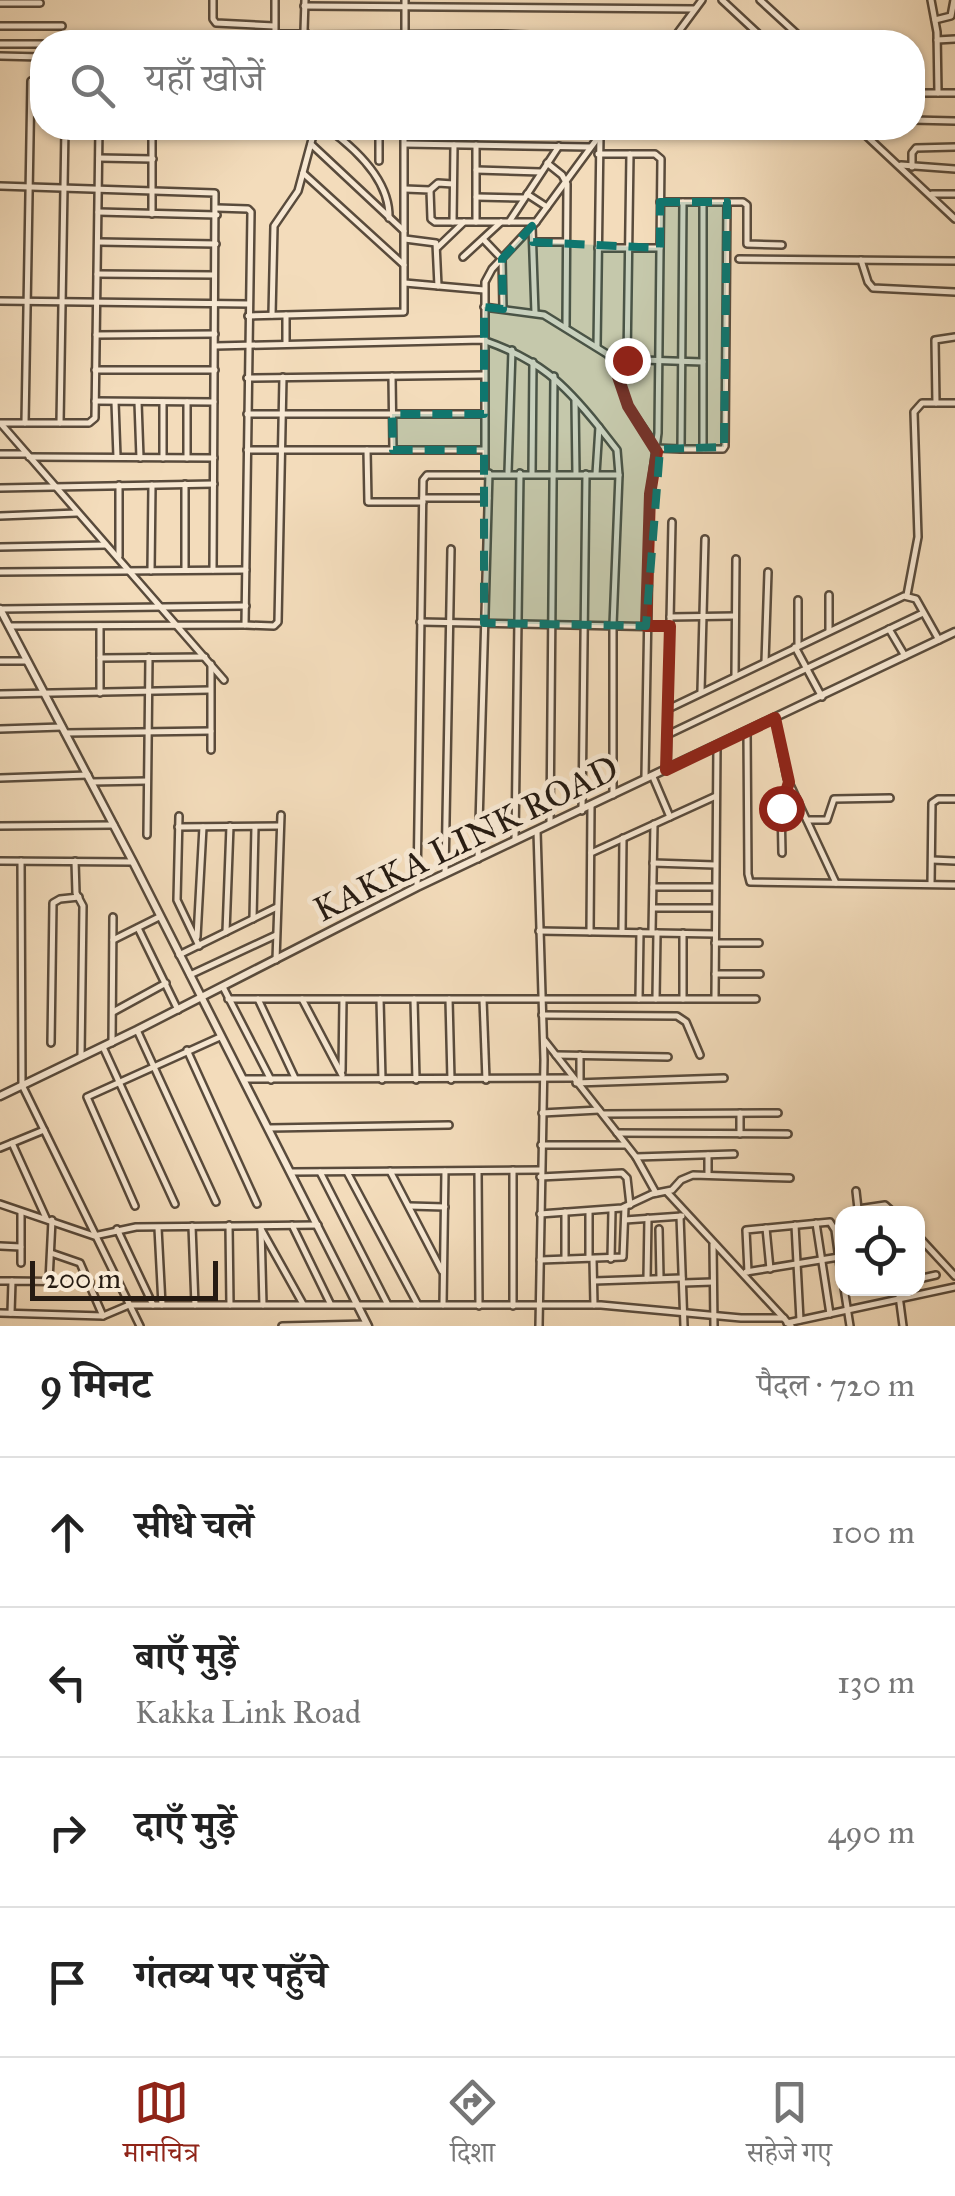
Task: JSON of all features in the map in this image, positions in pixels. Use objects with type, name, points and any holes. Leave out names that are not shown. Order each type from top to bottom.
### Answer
[{"type":"street","points":[[213,0],[216,23],[275,30],[274,0]]},
{"type":"street","points":[[679,30],[702,0]]},
{"type":"street","points":[[722,0],[755,30]]},
{"type":"street","points":[[760,0],[793,30]]},
{"type":"street","points":[[931,0],[938,40],[938,94]]},
{"type":"street","points":[[935,20],[951,16],[954,0]]},
{"type":"street","points":[[0,4],[40,3]]},
{"type":"street","points":[[305,30],[304,3],[695,9]]},
{"type":"street","points":[[405,3],[405,30]]},
{"type":"street","points":[[0,26],[62,26]]},
{"type":"street","points":[[938,40],[955,40]]},
{"type":"street","points":[[0,44],[30,44]]},
{"type":"street","points":[[0,56],[30,57]]},
{"type":"street","points":[[925,94],[955,94]]},
{"type":"street","points":[[925,120],[955,120]]},
{"type":"street","points":[[25,423],[30,140]]},
{"type":"street","points":[[60,423],[66,140]]},
{"type":"street","points":[[0,422],[92,422],[99,140]]},
{"type":"street","points":[[152,140],[152,214]]},
{"type":"street","points":[[272,316],[274,226],[292,202],[311,140]]},
{"type":"street","points":[[342,140],[386,190],[389,218]]},
{"type":"street","points":[[379,140],[379,162]]},
{"type":"street","points":[[248,316],[402,313],[405,140]]},
{"type":"street","points":[[478,858],[488,498],[484,450],[484,290],[488,276],[534,224],[596,140]]},
{"type":"street","points":[[597,346],[599,140]]},
{"type":"street","points":[[871,140],[955,219]]},
{"type":"street","points":[[310,144],[405,236],[432,241],[438,248],[438,286]]},
{"type":"street","points":[[405,144],[590,147]]},
{"type":"street","points":[[453,222],[454,145]]},
{"type":"street","points":[[476,145],[476,222]]},
{"type":"street","points":[[463,257],[505,222],[558,146]]},
{"type":"street","points":[[912,167],[916,148],[955,147]]},
{"type":"street","points":[[598,154],[660,156],[658,433],[650,494],[646,626],[649,779],[670,817]]},
{"type":"street","points":[[627,360],[630,154]]},
{"type":"street","points":[[99,158],[153,159]]},
{"type":"street","points":[[547,163],[566,179],[566,326]]},
{"type":"street","points":[[898,165],[955,169]]},
{"type":"street","points":[[476,170],[542,172]]},
{"type":"street","points":[[303,173],[405,266]]},
{"type":"street","points":[[406,190],[454,184]]},
{"type":"street","points":[[0,186],[213,191],[217,196],[213,570]]},
{"type":"street","points":[[430,190],[432,221],[534,224]]},
{"type":"street","points":[[928,194],[955,194]]},
{"type":"street","points":[[476,197],[526,196],[547,206]]},
{"type":"street","points":[[660,202],[726,202],[747,206],[747,244],[782,245]]},
{"type":"street","points":[[681,449],[682,202]]},
{"type":"street","points":[[703,450],[704,202]]},
{"type":"street","points":[[656,447],[722,450],[724,446],[726,202]]},
{"type":"street","points":[[98,212],[152,214],[248,208],[250,212],[245,625]]},
{"type":"street","points":[[438,248],[464,222]]},
{"type":"street","points":[[534,224],[535,313]]},
{"type":"street","points":[[483,239],[502,259],[503,310]]},
{"type":"street","points":[[98,242],[216,244]]},
{"type":"street","points":[[532,242],[566,242]]},
{"type":"street","points":[[598,248],[660,248]]},
{"type":"street","points":[[739,260],[955,261]]},
{"type":"street","points":[[860,260],[873,288],[955,292]]},
{"type":"street","points":[[98,274],[216,275]]},
{"type":"street","points":[[405,283],[484,290]]},
{"type":"street","points":[[0,301],[249,304]]},
{"type":"street","points":[[484,308],[535,313],[566,326],[597,346],[612,359],[628,406],[656,447]]},
{"type":"street","points":[[286,315],[286,344]]},
{"type":"street","points":[[96,336],[215,334]]},
{"type":"street","points":[[936,402],[934,340],[955,337]]},
{"type":"street","points":[[215,346],[484,340],[533,362],[554,376],[575,398],[616,450],[619,475],[613,796]]},
{"type":"street","points":[[508,473],[512,350]]},
{"type":"street","points":[[612,359],[703,362]]},
{"type":"street","points":[[532,474],[533,362]]},
{"type":"street","points":[[95,370],[215,370]]},
{"type":"street","points":[[248,378],[484,375]]},
{"type":"street","points":[[392,376],[393,450]]},
{"type":"street","points":[[550,826],[554,376]]},
{"type":"street","points":[[9,626],[274,626],[278,622],[282,377]]},
{"type":"street","points":[[575,398],[576,474]]},
{"type":"street","points":[[95,402],[214,402]]},
{"type":"street","points":[[116,402],[117,458]]},
{"type":"street","points":[[138,402],[140,458]]},
{"type":"street","points":[[164,402],[164,458]]},
{"type":"street","points":[[186,402],[187,458]]},
{"type":"street","points":[[907,595],[918,537],[914,412],[917,405],[955,403]]},
{"type":"street","points":[[246,414],[484,414]]},
{"type":"street","points":[[0,422],[224,680]]},
{"type":"street","points":[[596,474],[599,427]]},
{"type":"street","points":[[246,450],[484,450]]},
{"type":"street","points":[[366,450],[368,502],[488,498]]},
{"type":"street","points":[[0,454],[214,458]]},
{"type":"street","points":[[417,887],[423,480],[427,475],[487,473],[619,475]]},
{"type":"street","points":[[514,842],[520,473]]},
{"type":"street","points":[[582,811],[586,474]]},
{"type":"street","points":[[185,484],[185,570]]},
{"type":"street","points":[[0,488],[214,484]]},
{"type":"street","points":[[119,485],[119,559]]},
{"type":"street","points":[[151,570],[152,485]]},
{"type":"street","points":[[0,516],[78,513]]},
{"type":"street","points":[[666,770],[672,522]]},
{"type":"street","points":[[701,692],[705,539]]},
{"type":"street","points":[[0,547],[106,545]]},
{"type":"street","points":[[446,874],[451,549]]},
{"type":"street","points":[[735,676],[736,560]]},
{"type":"street","points":[[0,572],[246,570]]},
{"type":"street","points":[[764,662],[768,572]]},
{"type":"street","points":[[829,631],[830,595]]},
{"type":"street","points":[[907,595],[916,600],[940,640]]},
{"type":"street","points":[[668,709],[907,595]]},
{"type":"street","points":[[798,600],[796,646],[822,697]]},
{"type":"street","points":[[246,606],[0,609],[368,1325],[282,1326]]},
{"type":"street","points":[[667,735],[923,613]]},
{"type":"street","points":[[670,617],[735,616]]},
{"type":"street","points":[[420,622],[670,626]]},
{"type":"street","points":[[100,626],[100,692]]},
{"type":"street","points":[[889,629],[906,657]]},
{"type":"street","name":"KAKKA LINK ROAD","points":[[0,1096],[417,887],[955,632]]},
{"type":"street","points":[[100,658],[205,657]]},
{"type":"street","points":[[147,835],[149,658]]},
{"type":"street","points":[[0,661],[27,661]]},
{"type":"street","points":[[211,664],[211,750]]},
{"type":"street","points":[[0,694],[210,690]]},
{"type":"street","points":[[775,718],[789,782],[836,883]]},
{"type":"street","points":[[0,730],[210,731]]},
{"type":"street","points":[[747,732],[748,880],[955,885]]},
{"type":"street","points":[[715,999],[717,745]]},
{"type":"street","points":[[0,778],[147,781]]},
{"type":"street","points":[[782,853],[781,804],[789,782]]},
{"type":"street","points":[[591,852],[716,796]]},
{"type":"street","points":[[807,820],[826,820],[834,799],[890,798]]},
{"type":"street","points":[[931,884],[933,802],[955,798]]},
{"type":"street","points":[[590,932],[592,806]]},
{"type":"street","points":[[276,960],[280,815]]},
{"type":"street","points":[[179,816],[176,895],[198,943]]},
{"type":"street","points":[[654,824],[656,999]]},
{"type":"street","points":[[0,826],[114,825]]},
{"type":"street","points":[[198,943],[202,826]]},
{"type":"street","points":[[226,932],[230,826]]},
{"type":"street","points":[[252,919],[255,826]]},
{"type":"street","points":[[178,827],[280,826]]},
{"type":"street","points":[[538,831],[543,1038],[540,1326]]},
{"type":"street","points":[[622,932],[623,838]]},
{"type":"street","points":[[932,860],[955,861]]},
{"type":"street","points":[[0,861],[133,862]]},
{"type":"street","points":[[21,861],[22,1085],[140,1326]]},
{"type":"street","points":[[75,862],[76,893],[84,906],[81,1056]]},
{"type":"street","points":[[653,863],[716,865]]},
{"type":"street","points":[[653,887],[716,887]]},
{"type":"street","points":[[51,1043],[53,903],[60,898],[79,897]]},
{"type":"street","points":[[179,956],[198,943],[278,906]]},
{"type":"street","points":[[652,908],[715,908]]},
{"type":"street","points":[[113,940],[138,928],[184,916]]},
{"type":"street","points":[[112,1043],[113,917]]},
{"type":"street","points":[[138,928],[178,1010]]},
{"type":"street","points":[[540,931],[715,934]]},
{"type":"street","points":[[638,999],[640,932]]},
{"type":"street","points":[[683,933],[683,999]]},
{"type":"street","points":[[190,975],[276,936]]},
{"type":"street","points":[[715,943],[760,943]]},
{"type":"street","points":[[715,974],[760,974]]},
{"type":"street","points":[[113,1012],[166,982]]},
{"type":"street","points":[[222,987],[271,1080]]},
{"type":"street","points":[[228,999],[756,998]]},
{"type":"street","points":[[258,999],[296,1080]]},
{"type":"street","points":[[302,999],[342,1077]]},
{"type":"street","points":[[342,1077],[343,999]]},
{"type":"street","points":[[380,999],[382,1080]]},
{"type":"street","points":[[414,999],[416,1080]]},
{"type":"street","points":[[450,999],[451,1080]]},
{"type":"street","points":[[483,999],[486,1080]]},
{"type":"street","points":[[542,1015],[677,1016],[686,1022],[700,1055]]},
{"type":"street","points":[[137,1030],[216,1202]]},
{"type":"street","points":[[136,1206],[87,1099],[119,1080],[220,1037]]},
{"type":"street","points":[[543,1038],[636,1157],[656,1194]]},
{"type":"street","points":[[103,1047],[175,1204]]},
{"type":"street","points":[[187,1050],[257,1204]]},
{"type":"street","points":[[556,1055],[668,1057]]},
{"type":"street","points":[[576,1081],[580,1055]]},
{"type":"street","points":[[242,1078],[724,1078]]},
{"type":"street","points":[[542,1113],[778,1113]]},
{"type":"street","points":[[740,1113],[740,1134]]},
{"type":"street","points":[[269,1128],[449,1125]]},
{"type":"street","points":[[0,1148],[44,1130]]},
{"type":"street","points":[[617,1133],[788,1134]]},
{"type":"street","points":[[12,1143],[49,1219],[49,1281]]},
{"type":"street","points":[[541,1146],[626,1145]]},
{"type":"street","points":[[636,1157],[734,1154]]},
{"type":"street","points":[[708,1155],[708,1174]]},
{"type":"street","points":[[478,1170],[479,1306]]},
{"type":"street","points":[[513,1170],[513,1306]]},
{"type":"street","points":[[444,1305],[445,1171]]},
{"type":"street","points":[[292,1172],[622,1173],[627,1178],[625,1254],[611,1259],[540,1260]]},
{"type":"street","points":[[320,1172],[388,1304]]},
{"type":"street","points":[[348,1172],[418,1305]]},
{"type":"street","points":[[390,1172],[444,1276]]},
{"type":"street","points":[[540,1214],[628,1206],[667,1192],[685,1177],[708,1174],[790,1178]]},
{"type":"street","points":[[856,1191],[858,1206]]},
{"type":"street","points":[[667,1192],[713,1243],[746,1272],[787,1323]]},
{"type":"street","points":[[0,1204],[94,1236],[117,1229],[318,1225]]},
{"type":"street","points":[[409,1206],[444,1207]]},
{"type":"street","points":[[611,1259],[612,1210]]},
{"type":"street","points":[[589,1211],[594,1305]]},
{"type":"street","points":[[21,1212],[21,1263]]},
{"type":"street","points":[[565,1212],[565,1260]]},
{"type":"street","points":[[680,1216],[684,1326]]},
{"type":"street","points":[[625,1220],[688,1216]]},
{"type":"street","points":[[647,1279],[648,1218]]},
{"type":"street","points":[[816,1223],[830,1314]]},
{"type":"street","points":[[746,1272],[744,1231],[833,1223],[835,1235]]},
{"type":"street","points":[[229,1225],[230,1304]]},
{"type":"street","points":[[292,1225],[330,1304]]},
{"type":"street","points":[[795,1225],[800,1320]]},
{"type":"street","points":[[192,1226],[195,1305]]},
{"type":"street","points":[[158,1227],[162,1305]]},
{"type":"street","points":[[262,1227],[303,1304]]},
{"type":"street","points":[[262,1227],[263,1304]]},
{"type":"street","points":[[659,1228],[660,1278]]},
{"type":"street","points":[[766,1228],[770,1268]]},
{"type":"street","points":[[117,1229],[153,1305]]},
{"type":"street","points":[[713,1243],[714,1326]]},
{"type":"street","points":[[925,1244],[955,1276]]},
{"type":"street","points":[[0,1246],[21,1247]]},
{"type":"street","points":[[51,1253],[80,1263],[104,1316]]},
{"type":"street","points":[[746,1272],[835,1258]]},
{"type":"street","points":[[925,1278],[936,1275]]},
{"type":"street","points":[[594,1281],[660,1278],[714,1282]]},
{"type":"street","points":[[0,1281],[90,1282]]},
{"type":"street","points":[[11,1313],[12,1281]]},
{"type":"street","points":[[0,1313],[104,1316],[129,1305],[594,1305],[787,1323],[955,1286]]},
{"type":"street","points":[[845,1296],[850,1326]]},
{"type":"street","points":[[899,1298],[904,1326]]},
{"type":"highlighted area","points":[[660,202],[727,202],[724,447],[660,449],[646,626],[484,623],[484,450],[393,450],[392,414],[484,414],[484,307],[503,309],[502,259],[532,226],[533,242],[660,248]]},
{"type":"route","points":[[627,360],[612,359],[628,406],[657,452],[650,494],[646,626],[670,626],[666,770],[775,718],[789,782],[781,808]]}]
